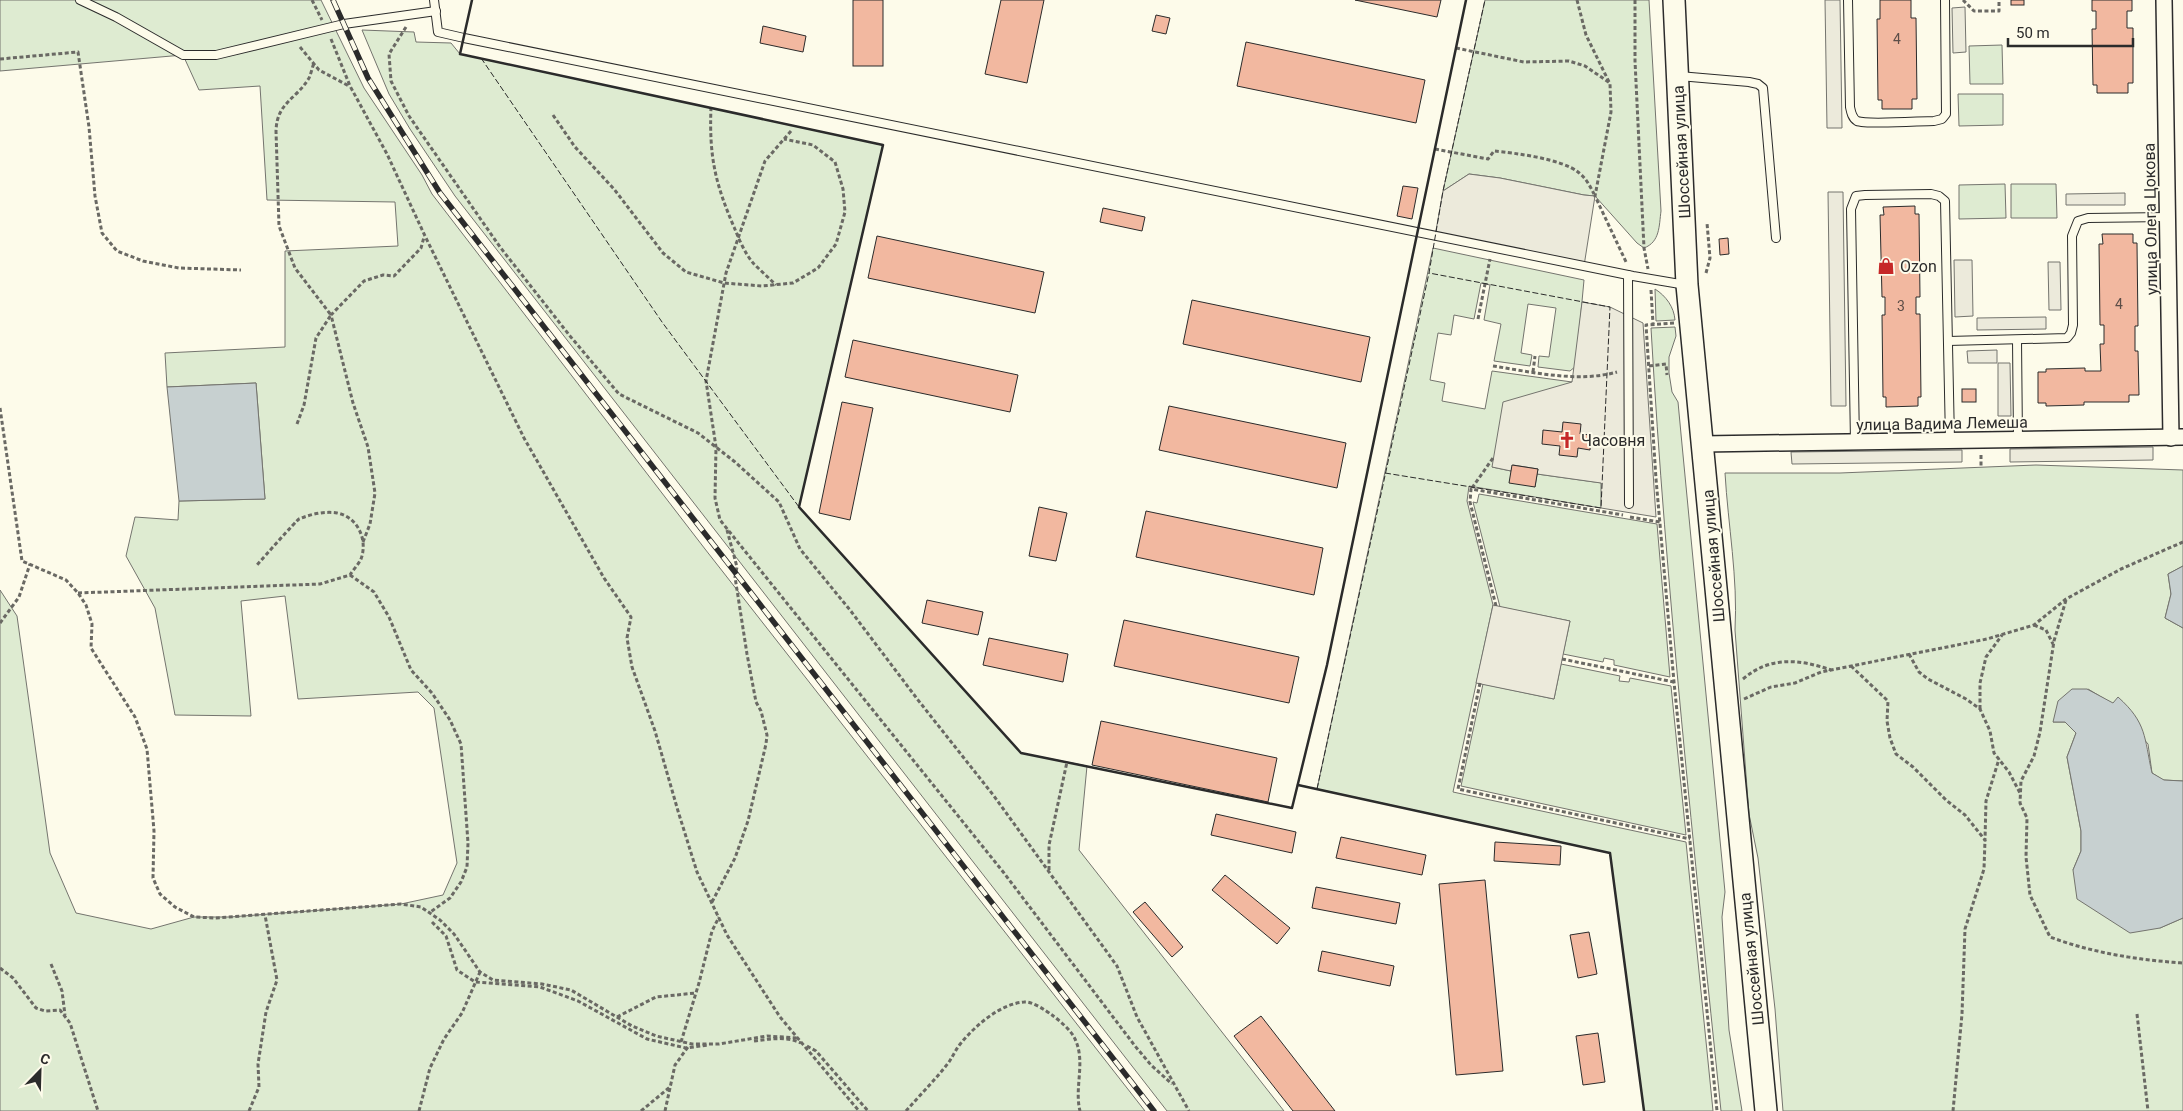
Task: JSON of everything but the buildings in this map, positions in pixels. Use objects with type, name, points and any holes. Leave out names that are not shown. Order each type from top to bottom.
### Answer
[{"type":"main road","name":"Шоссейная улица","points":[[1674,0],[1677,76],[1696,280],[1702,444],[1766,1111]]},
{"type":"street","name":"улица Олега Цокова","points":[[2164,0],[2167,217],[2177,438]]},
{"type":"street","name":"улица Вадима Лемеша","points":[[1702,444],[2177,438]]},
{"type":"lane","points":[[80,0],[116,17],[184,55],[216,54],[326,28],[436,11]]},
{"type":"lane","points":[[434,0],[438,32],[455,36],[1630,276],[1651,279],[1696,280]]},
{"type":"lane","points":[[1848,0],[1850,107],[1852,115],[1858,120],[1869,122],[1934,121],[1942,119],[1946,114],[1945,0]]},
{"type":"lane","points":[[1677,76],[1749,82],[1764,88],[1776,238]]},
{"type":"lane","points":[[1855,442],[1852,202],[1856,196],[1930,194],[1939,196],[1945,201],[1950,440]]},
{"type":"lane","points":[[1948,341],[2061,340],[2067,338],[2072,333],[2073,325],[2072,236],[2078,221],[2088,218],[2167,217]]},
{"type":"lane","points":[[1629,504],[1630,276]]},
{"type":"lane","points":[[2017,340],[2018,440]]},
{"type":"path","points":[[312,0],[350,86],[388,154],[425,236],[524,438],[604,578],[631,617],[627,638],[632,668],[655,731],[698,872],[727,935],[780,1017],[859,1111]]},
{"type":"path","points":[[1578,0],[1586,35],[1610,84],[1611,112],[1595,196]]},
{"type":"path","points":[[1635,0],[1635,61],[1644,248],[1651,279],[1653,324]]},
{"type":"path","points":[[1963,0],[1974,12],[1999,11],[1999,0]]},
{"type":"path","points":[[436,11],[410,20],[389,54],[391,81],[409,116],[500,247],[570,336],[619,394],[698,433],[779,502],[800,549],[850,610],[994,796],[1117,966],[1137,1017],[1189,1111]]},
{"type":"path","points":[[291,37],[319,70],[350,86]]},
{"type":"path","points":[[1456,48],[1524,62],[1569,61],[1585,66],[1610,84]]},
{"type":"path","points":[[0,59],[78,52],[89,127],[95,196],[102,233],[118,251],[143,261],[179,268],[241,270]]},
{"type":"path","points":[[78,593],[320,584],[350,575],[360,559],[363,542],[370,524],[375,493],[368,447],[353,404],[331,316],[295,268],[279,226],[276,119],[281,109],[310,77],[314,63]]},
{"type":"path","points":[[711,107],[710,130],[714,172],[721,198],[738,238],[752,263],[776,285]]},
{"type":"path","points":[[553,115],[575,147],[614,189],[663,253],[686,272],[724,283],[762,286],[793,283],[818,268],[836,244],[845,212],[843,188],[835,162],[813,145],[784,139]]},
{"type":"path","points":[[791,131],[765,161],[738,238],[724,283],[706,381],[716,447],[715,498],[720,520],[1004,874],[1135,1046],[1151,1065],[1176,1088]]},
{"type":"path","points":[[1435,149],[1488,159],[1494,151],[1518,154],[1565,165],[1578,172],[1586,180],[1595,196],[1630,276]]},
{"type":"path","points":[[1696,280],[1710,258],[1707,223]]},
{"type":"path","points":[[298,424],[304,405],[316,338],[331,316],[364,280],[383,275],[394,276],[421,248],[425,236]]},
{"type":"path","points":[[1478,319],[1493,248]]},
{"type":"path","points":[[1681,323],[1646,325],[1674,682],[1717,1111]]},
{"type":"path","points":[[1533,372],[1535,356]]},
{"type":"path","points":[[1649,366],[1666,364],[1667,375]]},
{"type":"path","points":[[1493,366],[1565,376],[1606,375]]},
{"type":"path","points":[[0,408],[22,561],[66,580],[86,605],[92,624],[91,648],[135,717],[147,749],[154,831],[152,878],[160,894],[175,907],[194,917],[265,915],[401,904],[421,907],[440,920],[454,934],[480,972],[493,980],[542,984],[571,990],[632,1026],[681,1042],[720,1044],[766,1036],[798,1038]]},
{"type":"path","points":[[1981,449],[1981,466]]},
{"type":"path","points":[[1493,458],[1471,489],[1470,502],[1496,606]]},
{"type":"path","points":[[1471,489],[1660,522]]},
{"type":"path","points":[[257,565],[285,536],[297,520],[320,513],[339,514],[357,524],[363,542]]},
{"type":"path","points":[[712,902],[735,858],[748,821],[767,735],[761,711],[756,702],[735,577],[737,568],[727,528]]},
{"type":"path","points":[[1726,700],[1771,687],[1795,683],[1832,670],[1987,640],[2033,625],[2066,599],[2121,569],[2183,542]]},
{"type":"path","points":[[0,623],[19,597],[30,564]]},
{"type":"path","points":[[350,575],[374,592],[390,616],[411,670],[432,693],[450,720],[461,744],[468,843],[467,867],[461,882],[450,898],[429,913]]},
{"type":"path","points":[[2066,599],[2053,644],[2040,732],[2034,756],[2021,781],[2020,803],[2026,818],[2026,857],[2030,896],[2050,937],[2100,952],[2144,961],[2183,963]]},
{"type":"path","points":[[2033,625],[2046,630],[2053,644]]},
{"type":"path","points":[[2002,635],[1986,657],[1980,683],[1980,709],[1990,731],[1994,754],[2010,772],[2020,794]]},
{"type":"path","points":[[1909,654],[1919,672],[1928,679],[1966,699],[1980,709]]},
{"type":"path","points":[[1562,660],[1674,682]]},
{"type":"path","points":[[1726,700],[1754,670],[1769,663],[1810,663],[1832,670]]},
{"type":"path","points":[[1851,666],[1888,701],[1887,721],[1890,738],[1896,754],[1914,766],[1946,800],[1965,815],[1985,840]]},
{"type":"path","points":[[1480,683],[1458,789],[1690,839]]},
{"type":"path","points":[[1954,1111],[1962,1014],[1966,929],[1984,869],[1986,801],[1999,759]]},
{"type":"path","points":[[1049,870],[1049,845],[1067,762]]},
{"type":"path","points":[[249,1111],[259,1087],[258,1064],[266,1012],[277,980],[265,915]]},
{"type":"path","points":[[681,1042],[712,931],[719,917]]},
{"type":"path","points":[[432,922],[446,936],[457,970],[475,982],[540,987],[578,1001],[647,1039],[686,1048],[780,1038],[794,1040],[816,1051],[868,1111]]},
{"type":"path","points":[[52,964],[62,991],[66,1016]]},
{"type":"path","points":[[0,968],[13,978],[36,1008],[45,1011],[60,1010],[66,1016],[70,1023],[98,1111]]},
{"type":"path","points":[[419,1111],[430,1068],[444,1039],[462,1013],[480,972]]},
{"type":"path","points":[[617,1018],[656,997],[696,993]]},
{"type":"path","points":[[906,1111],[948,1062],[961,1043],[986,1019],[1006,1007],[1026,1002],[1046,1010],[1062,1023],[1075,1038],[1081,1057],[1078,1102],[1080,1111]]},
{"type":"path","points":[[2137,1014],[2148,1111]]},
{"type":"path","points":[[664,1111],[675,1065],[683,1052],[692,1044]]},
{"type":"path","points":[[641,1111],[670,1086]]},
{"type":"green space","points":[[0,0],[321,0],[364,88],[422,175],[432,194],[705,549],[1145,1111],[0,1111],[0,590],[17,616],[50,853],[76,913],[151,929],[194,917],[230,917],[401,904],[443,895],[457,863],[434,708],[418,692],[298,699],[285,596],[241,601],[251,716],[175,715],[155,608],[126,556],[135,517],[178,520],[179,501],[265,499],[256,383],[167,387],[165,353],[285,347],[285,251],[398,246],[395,202],[267,200],[260,86],[199,90],[183,55],[0,71]]},
{"type":"green space","points":[[1485,0],[1649,0],[1661,211],[1658,233],[1649,245],[1644,248],[1637,243],[1595,196],[1469,174],[1443,191]]},
{"type":"green space","points":[[362,30],[414,32],[416,42],[451,43],[460,54],[883,145],[799,507],[1021,753],[1087,766],[1079,850],[1284,1111],[1167,1111],[455,196],[389,94]]},
{"type":"green space","points":[[2002,45],[2003,84],[1970,84],[1969,46]]},
{"type":"green space","points":[[1958,94],[2003,94],[2003,125],[1959,126]]},
{"type":"green space","points":[[2005,184],[2006,218],[1959,219],[1959,185]]},
{"type":"green space","points":[[2011,184],[2056,184],[2057,218],[2011,218]]},
{"type":"green space","points":[[1433,248],[1584,280],[1576,366],[1570,371],[1538,367],[1539,356],[1549,357],[1556,308],[1528,304],[1521,353],[1532,355],[1530,366],[1494,361],[1501,324],[1484,320],[1490,285],[1481,283],[1474,319],[1454,315],[1451,335],[1438,333],[1430,380],[1445,383],[1442,401],[1485,409],[1492,371],[1572,382],[1564,386],[1492,467],[1511,471],[1535,487],[1537,474],[1602,483],[1601,508],[1469,486],[1467,501],[1493,605],[1453,792],[1686,842],[1713,1111],[1644,1111],[1610,853],[1317,789]]},
{"type":"green space","points":[[1655,289],[1669,302],[1675,320],[1656,321]]},
{"type":"green space","points":[[1675,327],[1676,336],[1669,357],[1669,373],[1672,392],[1678,402],[1725,892],[1722,917],[1729,1030],[1742,1111],[1721,1111],[1691,818],[1664,524],[1651,328]]},
{"type":"green space","points":[[2036,465],[2183,470],[2183,566],[2168,574],[2171,594],[2165,618],[2183,628],[2183,781],[2163,780],[2152,773],[2148,744],[2113,704],[2088,689],[2053,722],[2065,722],[2076,733],[2067,757],[2081,831],[2081,851],[2073,870],[2160,928],[2183,918],[2183,1111],[1783,1111],[1775,1009],[1758,858],[1749,814],[1735,630],[1734,571],[1725,473],[1840,473]]},
{"type":"green space","points":[[1479,494],[1657,524],[1670,677],[1614,665],[1614,660],[1604,658],[1603,662],[1563,654],[1570,621],[1500,607],[1473,502],[1477,503]]},
{"type":"green space","points":[[1561,664],[1620,676],[1619,681],[1629,682],[1630,678],[1671,686],[1686,835],[1461,786],[1483,684],[1554,699]]},
{"type":"shaded area","points":[[1825,0],[1840,0],[1842,128],[1827,128]]},
{"type":"shaded area","points":[[1965,7],[1966,52],[1953,53],[1952,8]]},
{"type":"shaded area","points":[[1469,174],[1595,196],[1584,266],[1435,236],[1443,191]]},
{"type":"shaded area","points":[[1828,192],[1843,192],[1846,406],[1831,406]]},
{"type":"shaded area","points":[[2125,193],[2125,205],[2066,205],[2066,194]]},
{"type":"shaded area","points":[[1954,260],[1972,260],[1973,316],[1955,317]]},
{"type":"shaded area","points":[[2048,262],[2060,262],[2061,310],[2049,310]]},
{"type":"shaded area","points":[[1582,302],[1610,307],[1643,323],[1656,517],[1601,508],[1601,483],[1537,474],[1538,469],[1513,465],[1511,471],[1492,467],[1503,402],[1572,382]]},
{"type":"shaded area","points":[[2046,317],[2046,329],[1977,330],[1977,318]]},
{"type":"shaded area","points":[[1997,350],[1997,363],[1968,363],[1967,351]]},
{"type":"shaded area","points":[[1998,363],[2010,363],[2011,416],[1998,416]]},
{"type":"shaded area","points":[[256,383],[265,499],[179,501],[167,387]]},
{"type":"shaded area","points":[[2153,447],[2153,460],[2010,462],[2010,449]]},
{"type":"shaded area","points":[[1962,450],[1962,462],[1792,464],[1791,452]]},
{"type":"shaded area","points":[[2183,566],[2183,628],[2165,618],[2171,594],[2168,574]]},
{"type":"shaded area","points":[[1493,605],[1570,621],[1554,699],[1476,683]]},
{"type":"shaded area","points":[[2072,689],[2087,689],[2113,703],[2118,697],[2134,715],[2143,731],[2152,773],[2164,780],[2183,781],[2183,918],[2160,928],[2130,933],[2077,899],[2073,870],[2081,851],[2081,831],[2067,757],[2076,733],[2065,722],[2053,722],[2058,701]]},
{"type":"railway","points":[[333,0],[368,78],[440,193],[1154,1111]]},
{"type":"fence","points":[[1317,789],[1429,273],[1443,191],[1485,0]]},
{"type":"fence","points":[[481,58],[662,322],[799,507]]},
{"type":"fence","points":[[1385,473],[1601,508],[1610,307],[1429,273]]},
{"type":"wall","points":[[472,0],[460,54],[883,145],[799,507],[1021,753],[1292,808],[1327,665],[1466,0]]},
{"type":"wall","points":[[1298,785],[1610,853],[1644,1111]]},
{"type":"place","name":"Ozon","points":[[1886,266]]},
{"type":"place","name":"Часовня","points":[[1567,440]]}]
